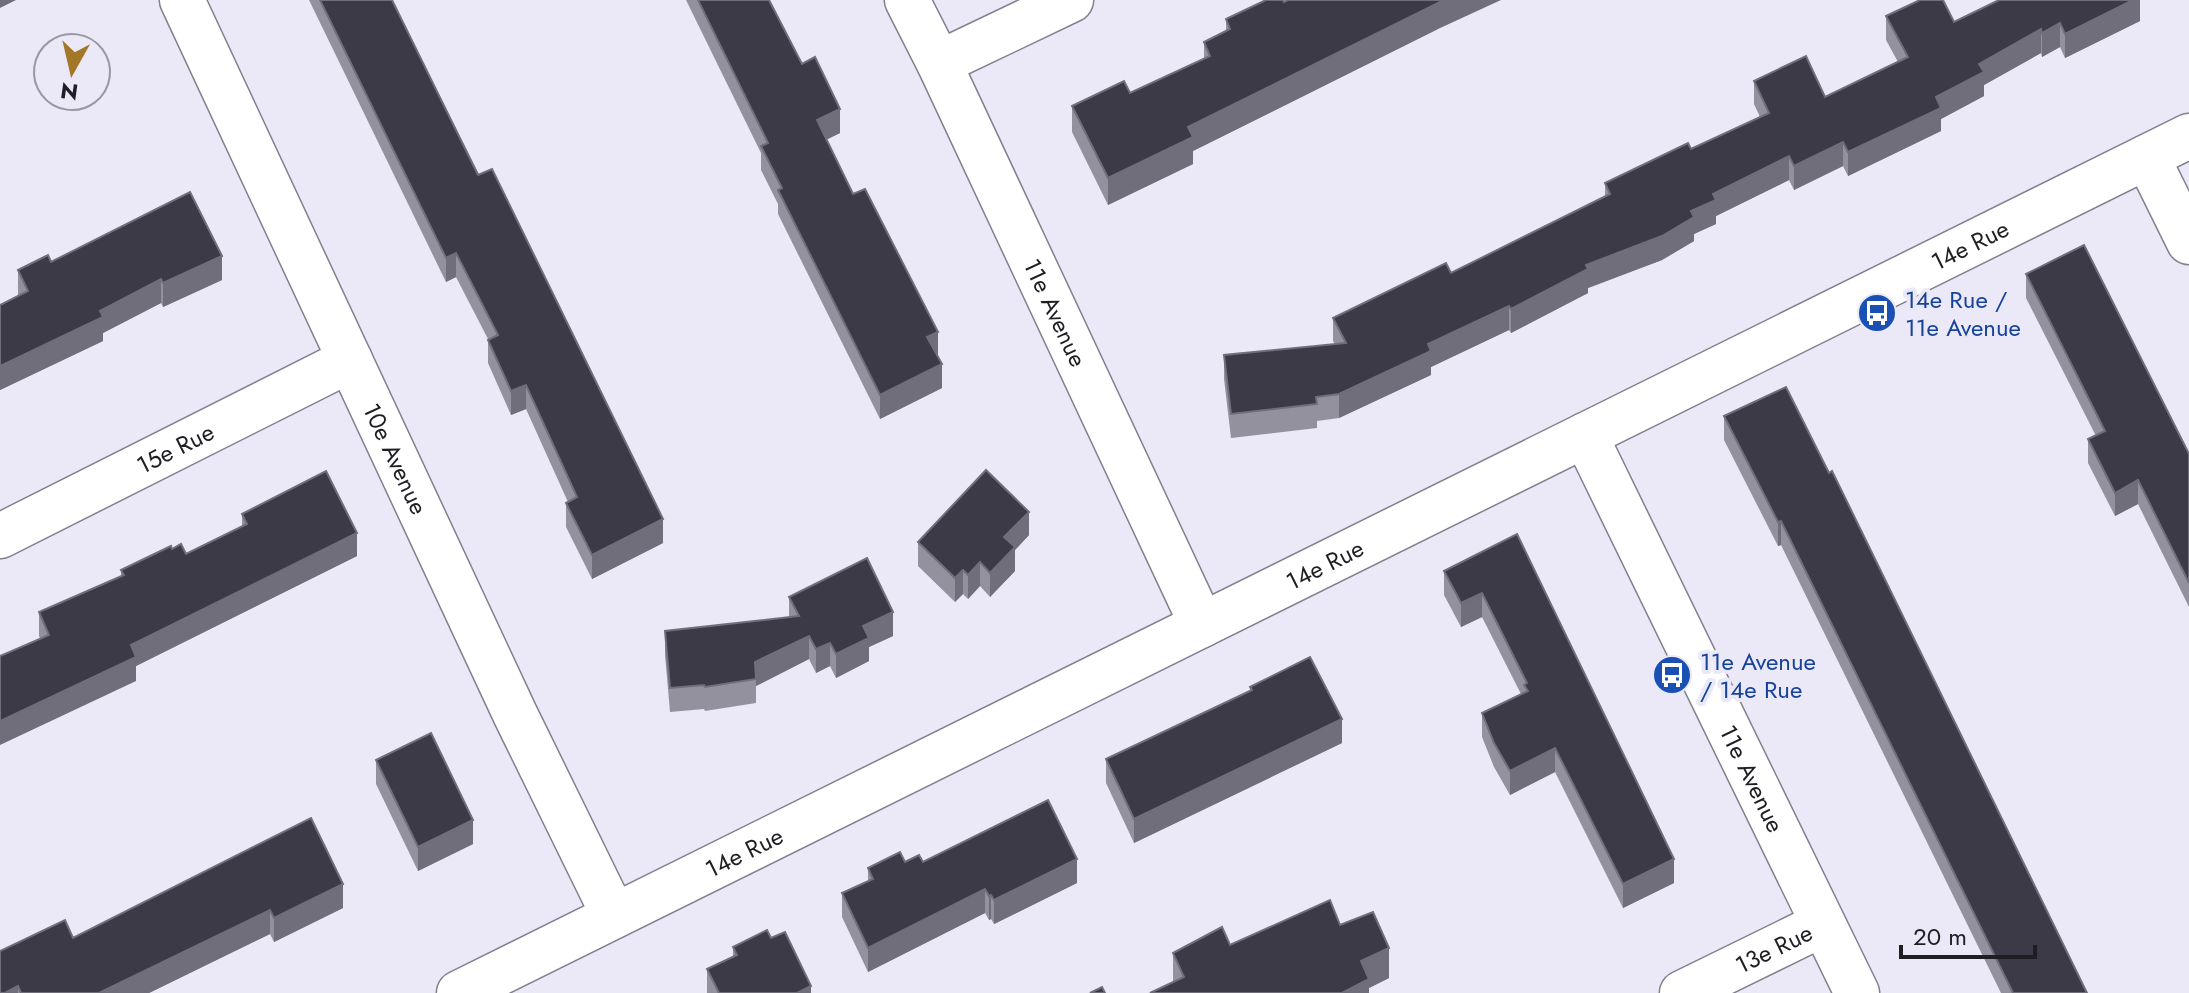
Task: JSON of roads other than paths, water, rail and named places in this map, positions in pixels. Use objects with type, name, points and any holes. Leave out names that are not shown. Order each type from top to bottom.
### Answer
[{"type":"street","name":"10e Avenue","points":[[182,0],[515,714],[614,916]]},
{"type":"street","name":"11e Avenue","points":[[907,0],[1202,625]]},
{"type":"street","points":[[939,63],[1071,0]]},
{"type":"street","name":"14e Rue","points":[[459,993],[2189,136]]},
{"type":"street","points":[[2147,157],[2189,242]]},
{"type":"street","name":"15e Rue","points":[[0,536],[350,360]]},
{"type":"street","name":"11e Avenue","points":[[1585,435],[1857,993]]},
{"type":"street","name":"13e Rue","points":[[1682,993],[1823,924]]},
{"type":"place","name":"14e Rue / 11e Avenue","points":[[1877,313]]},
{"type":"place","name":"11e Avenue / 14e Rue","points":[[1672,675]]}]
